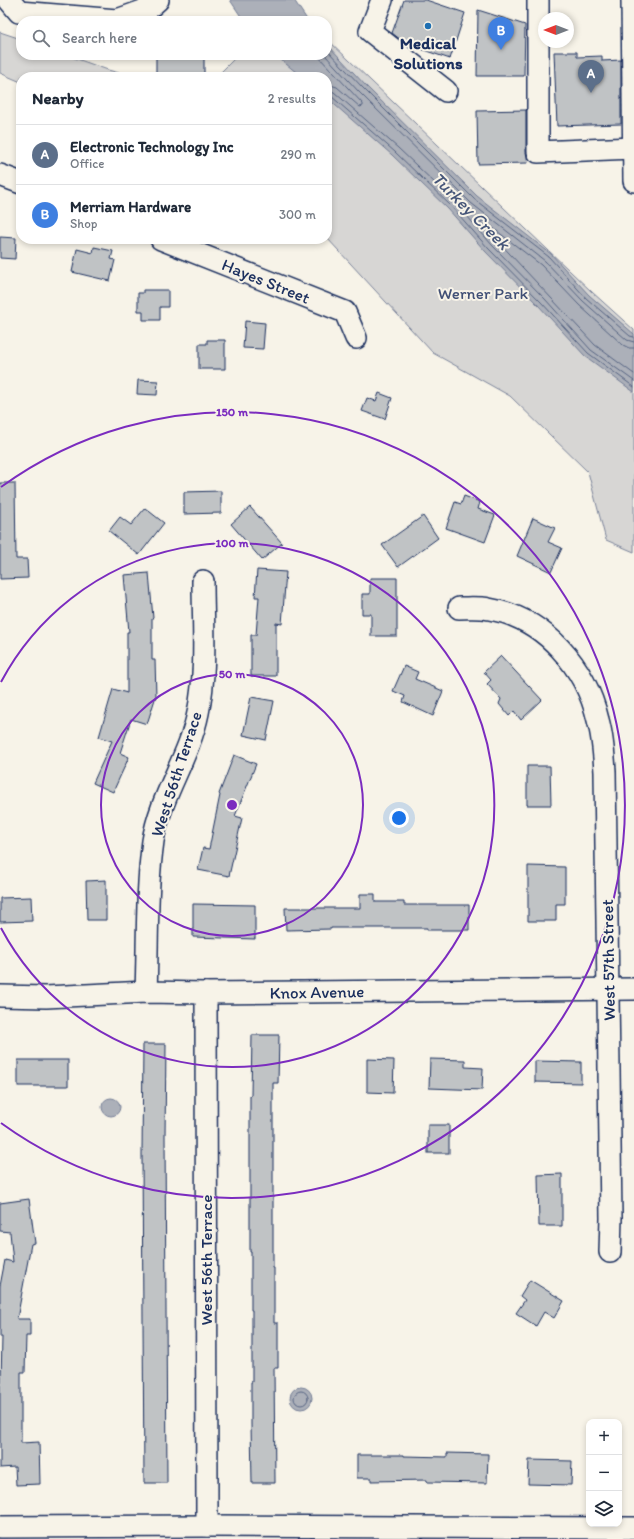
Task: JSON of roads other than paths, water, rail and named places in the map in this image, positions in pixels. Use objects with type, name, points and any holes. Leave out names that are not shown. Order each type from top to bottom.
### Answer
[{"type":"street","points":[[9,0],[19,12],[68,16]]},
{"type":"street","points":[[128,16],[148,9],[158,0]]},
{"type":"street","points":[[382,0],[370,31],[446,90]]},
{"type":"street","points":[[538,0],[538,152],[634,148]]},
{"type":"street","points":[[632,0],[634,181]]},
{"type":"street","points":[[0,175],[16,181]]},
{"type":"street","name":"Hayes Street","points":[[174,244],[345,312],[356,338]]},
{"type":"street","name":"West 56th Terrace","points":[[146,992],[150,875],[153,840],[164,802],[189,746],[198,714],[203,678],[203,580]]},
{"type":"street","name":"West 57th Street","points":[[459,608],[489,609],[511,615],[532,624],[546,634],[567,655],[578,672],[592,701],[598,720],[602,739],[605,772],[610,1252]]},
{"type":"street","name":"Knox Avenue","points":[[0,996],[46,997],[146,992],[206,993],[634,990]]},
{"type":"street","name":"West 56th Terrace","points":[[206,993],[206,1526]]},
{"type":"street","points":[[0,1528],[206,1526],[349,1533],[634,1528]]},
{"type":"water","points":[[230,0],[294,0],[305,16],[241,16]]},
{"type":"water","name":"Turkey Creek","points":[[332,49],[366,86],[477,196],[551,254],[589,295],[634,334],[634,392],[585,356],[485,251],[448,209],[392,155],[332,102],[332,72],[296,72],[281,60],[332,60]]},
{"type":"water","points":[[107,1098],[115,1098],[120,1103],[118,1114],[115,1116],[107,1116],[102,1111],[102,1103]]},
{"type":"water","points":[[301,1387],[305,1388],[311,1394],[311,1402],[305,1408],[301,1409],[297,1408],[291,1402],[290,1398],[291,1394],[297,1388]]},
{"type":"place","name":"Medical Solutions","points":[[428,26]]},
{"type":"place","name":"Merriam Hardware","points":[[501,50]]},
{"type":"place","name":"Electronic Technology Inc","points":[[591,93]]},
{"type":"park label","name":"Werner Park","points":[[483,293]]}]
